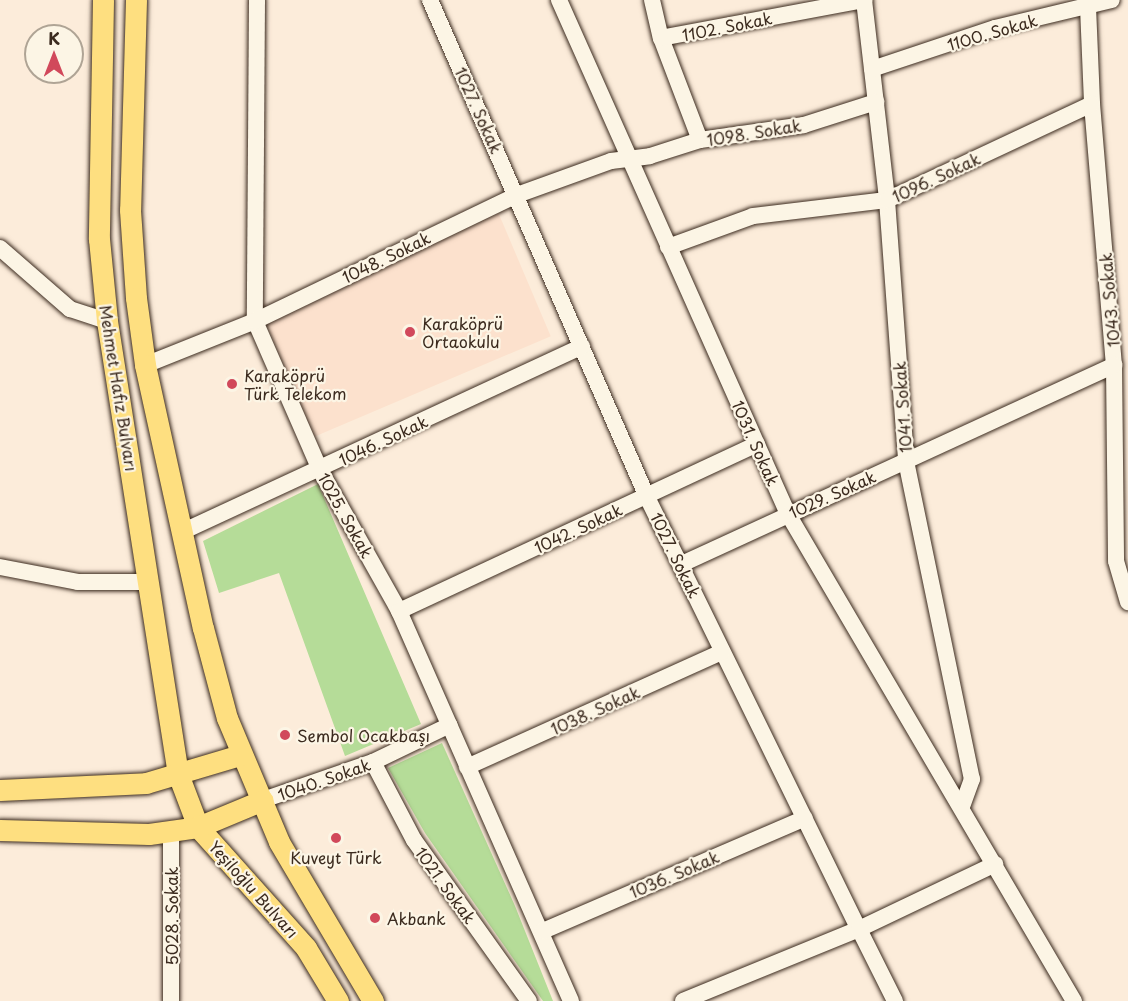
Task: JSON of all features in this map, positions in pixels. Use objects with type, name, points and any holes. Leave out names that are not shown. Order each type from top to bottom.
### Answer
[{"type":"main road","name":"Mehmet Hafız Bulvarı","points":[[103,0],[99,228],[107,321],[178,774]]},
{"type":"main road","name":"Mehmet Hafız Bulvarı","points":[[136,0],[130,210],[145,365],[203,628],[240,755]]},
{"type":"main road","points":[[0,790],[146,783],[240,755]]},
{"type":"main road","name":"Yeşiloğlu Bulvarı","points":[[240,755],[290,862],[373,1001]]},
{"type":"main road","name":"Yeşiloğlu Bulvarı","points":[[178,774],[198,826],[306,948],[338,1001]]},
{"type":"main road","points":[[0,830],[149,834],[198,826],[263,800]]},
{"type":"street","name":"1025. Sokak","points":[[257,0],[255,321],[320,470],[399,611],[467,767],[543,931],[571,1001]]},
{"type":"street","name":"1027. Sokak","points":[[430,0],[647,497],[682,564],[722,652],[895,1001]]},
{"type":"street","name":"1031. Sokak","points":[[559,0],[788,514],[996,864],[1074,1001]]},
{"type":"street","points":[[652,0],[661,38],[700,140]]},
{"type":"street","name":"1102. Sokak","points":[[661,38],[864,0]]},
{"type":"street","name":"1041. Sokak","points":[[864,0],[886,200],[906,461],[972,779],[962,807]]},
{"type":"street","name":"1100. Sokak","points":[[872,69],[996,28],[1113,0]]},
{"type":"street","name":"1043. Sokak","points":[[1088,7],[1092,104],[1114,364],[1116,561],[1128,602]]},
{"type":"street","name":"1098. Sokak","points":[[631,158],[700,140],[804,125],[876,102]]},
{"type":"street","name":"1096. Sokak","points":[[668,247],[753,216],[886,200],[1092,104]]},
{"type":"street","name":"1048. Sokak","points":[[145,365],[255,321],[517,195],[611,161],[631,158]]},
{"type":"street","points":[[0,248],[70,309],[107,321]]},
{"type":"street","name":"1046. Sokak","points":[[182,532],[320,470],[582,346]]},
{"type":"street","name":"1029. Sokak","points":[[682,564],[1114,364]]},
{"type":"street","name":"1042. Sokak","points":[[399,611],[757,444]]},
{"type":"street","points":[[0,567],[78,582],[149,582]]},
{"type":"street","name":"1038. Sokak","points":[[467,767],[722,652]]},
{"type":"street","name":"1040. Sokak","points":[[263,800],[373,762],[450,725]]},
{"type":"street","name":"1021. Sokak","points":[[373,762],[414,840],[530,1001]]},
{"type":"street","name":"1036. Sokak","points":[[543,931],[805,818]]},
{"type":"street","name":"5028. Sokak","points":[[171,831],[171,1001]]},
{"type":"street","points":[[682,1001],[859,929],[996,864]]},
{"type":"shaded area","name":"Karaköprü Ortaokulu","points":[[498,212],[551,336],[314,437],[261,312]]},
{"type":"green space","points":[[318,484],[421,724],[345,756],[279,573],[219,593],[203,541]]},
{"type":"green space","points":[[442,743],[515,906],[553,1001],[543,1001],[425,833],[388,768]]},
{"type":"place","name":"Karaköprü Ortaokulu","points":[[410,332]]},
{"type":"place","name":"Karaköprü Türk Telekom","points":[[232,384]]},
{"type":"place","name":"Sembol Ocakbaşı","points":[[285,735]]},
{"type":"place","name":"Kuveyt Türk","points":[[336,838]]},
{"type":"place","name":"Akbank","points":[[375,918]]}]
